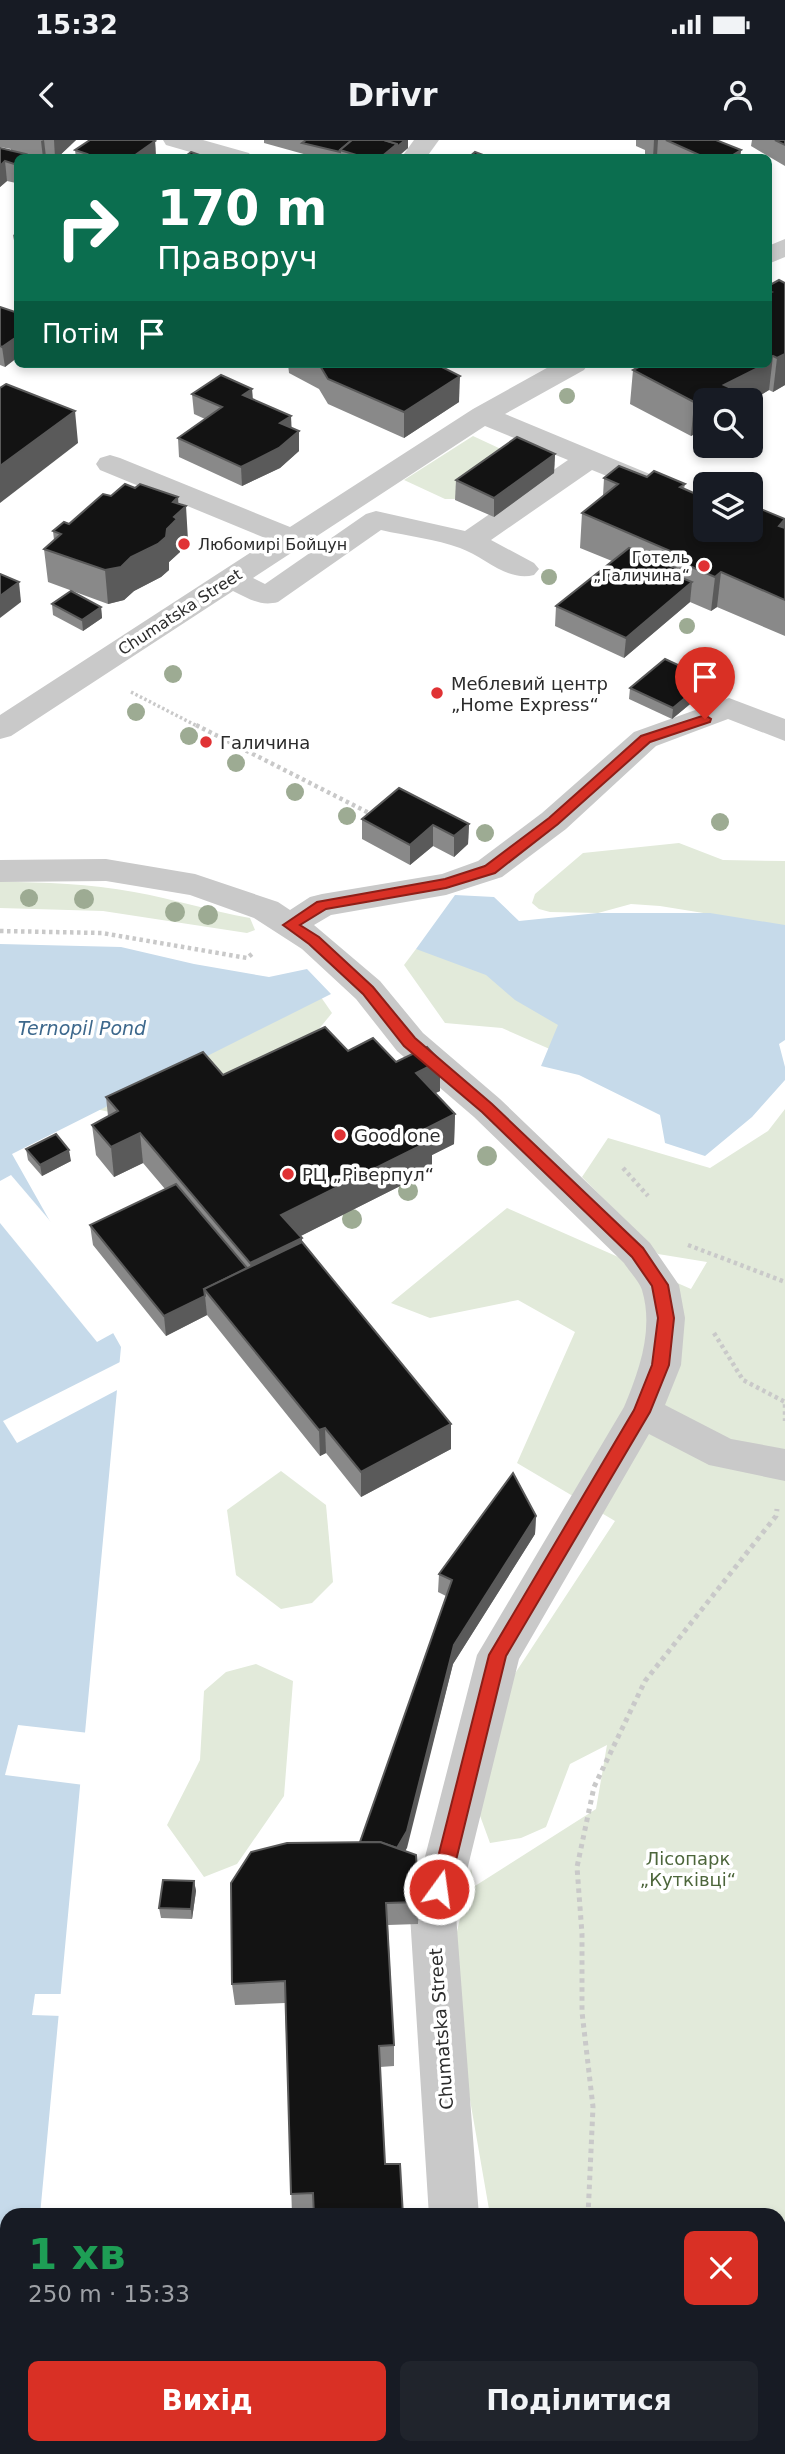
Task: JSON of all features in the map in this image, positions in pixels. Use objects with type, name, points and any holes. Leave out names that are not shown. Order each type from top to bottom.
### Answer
[{"type":"street","points":[[174,140],[225,154]]},
{"type":"street","points":[[416,154],[427,140]]},
{"type":"street","name":"Chumatska Street","points":[[0,729],[483,415],[567,368]]},
{"type":"street","points":[[483,415],[693,502]]},
{"type":"street","points":[[470,541],[589,459]]},
{"type":"street","points":[[110,464],[291,538]]},
{"type":"street","points":[[231,579],[267,596],[376,520],[470,541],[524,569]]},
{"type":"street","points":[[302,933],[322,905],[446,884],[490,869],[554,821],[646,739],[729,708],[785,731]]},
{"type":"street","name":"Chumatska Street","points":[[0,870],[106,870],[195,885],[266,910],[302,933],[368,990],[410,1042],[487,1108],[637,1253],[660,1285],[666,1318],[660,1365],[642,1412],[498,1655],[433,1915],[453,2208]]},
{"type":"street","points":[[642,1412],[723,1454],[785,1465]]},
{"type":"path","points":[[89,671],[369,813]]},
{"type":"path","points":[[0,931],[102,933],[247,958],[302,933]]},
{"type":"path","points":[[623,1167],[655,1205]]},
{"type":"path","points":[[687,1252],[682,1243],[785,1283]]},
{"type":"path","points":[[588,2208],[593,2106],[582,2012],[582,1934],[577,1867],[594,1787],[645,1681],[776,1516],[785,1465],[785,1402],[743,1380],[711,1327]]},
{"type":"green space","points":[[473,436],[516,456],[455,499],[445,499],[404,480]]},
{"type":"green space","points":[[679,843],[723,860],[785,861],[785,926],[660,906],[631,904],[598,913],[550,912],[539,909],[532,903],[535,894],[583,853]]},
{"type":"green space","points":[[0,882],[67,884],[134,892],[250,918],[255,930],[247,933],[103,911],[0,908]]},
{"type":"green space","points":[[444,947],[583,1014],[577,1061],[502,1028],[445,1023],[404,965],[416,949]]},
{"type":"green space","points":[[316,990],[332,1013],[291,1063],[136,1118],[96,1109]]},
{"type":"green space","name":"Лісопарк „Кутківці“","points":[[785,1109],[785,2208],[489,2208],[448,1973],[471,1868],[475,1886],[596,1809],[607,1745],[570,1764],[546,1827],[521,1838],[490,1843],[479,1813],[512,1678],[615,1521],[517,1463],[575,1332],[518,1300],[430,1318],[391,1303],[507,1208],[691,1289],[707,1262],[658,1254],[582,1177],[608,1138],[710,1168],[768,1131]]},
{"type":"green space","points":[[281,1471],[326,1505],[333,1582],[312,1603],[281,1609],[236,1575],[227,1510]]},
{"type":"green space","points":[[256,1664],[293,1681],[284,1796],[237,1864],[204,1877],[167,1825],[200,1760],[204,1691],[226,1672]]},
{"type":"water","points":[[455,895],[494,897],[519,921],[598,913],[710,913],[785,925],[785,1040],[779,1044],[785,1067],[785,1080],[752,1117],[705,1156],[665,1143],[660,1115],[579,1075],[541,1066],[558,1025],[515,1000],[486,975],[416,949]]},
{"type":"water","name":"Ternopil Pond","points":[[0,944],[121,947],[194,964],[269,977],[307,969],[331,994],[12,1154],[121,1347],[41,2208],[0,2208]]},
{"type":"pier","points":[[11,1175],[63,1236],[117,1331],[97,1342],[0,1223],[0,1181]]},
{"type":"pier","points":[[124,1360],[121,1388],[17,1443],[3,1421]]},
{"type":"pier","points":[[18,1725],[89,1733],[84,1785],[5,1775]]},
{"type":"pier","points":[[35,1994],[64,1994],[62,2016],[32,2015]]},
{"type":"building","points":[[90,140],[155,141],[137,154],[87,154],[75,150]]},
{"type":"building","points":[[306,140],[352,140],[340,152],[302,143]]},
{"type":"building","points":[[352,140],[384,140],[397,144],[385,154],[353,154],[340,150]]},
{"type":"building","points":[[384,140],[405,140],[397,147],[397,144]]},
{"type":"building","points":[[666,140],[716,140],[741,150],[734,154],[697,154]]},
{"type":"building","points":[[0,148],[26,154],[14,154],[14,164],[5,161],[0,166]]},
{"type":"building","points":[[779,280],[785,283],[785,354],[777,358],[772,357],[772,284]]},
{"type":"building","points":[[0,307],[14,312],[14,339],[0,346]]},
{"type":"building","points":[[321,368],[444,368],[460,376],[404,412],[328,379]]},
{"type":"building","points":[[758,368],[724,385],[731,388],[693,388],[693,401],[633,370]]},
{"type":"building","points":[[221,375],[252,389],[243,395],[291,416],[280,423],[299,431],[279,448],[241,467],[178,438],[222,407],[192,394]]},
{"type":"building","points":[[6,384],[75,411],[0,466],[0,388]]},
{"type":"building","points":[[517,437],[555,454],[494,498],[456,480]]},
{"type":"building","points":[[619,466],[647,477],[654,471],[685,484],[680,487],[693,493],[693,542],[763,542],[763,510],[785,519],[779,526],[785,528],[785,600],[721,572],[715,577],[678,561],[684,557],[582,513],[618,484],[604,478]]},
{"type":"building","points":[[125,484],[135,488],[140,484],[178,497],[173,502],[186,506],[174,517],[177,519],[167,529],[166,537],[158,544],[131,557],[121,567],[105,570],[44,549],[61,534],[53,531],[64,522],[69,524],[103,494],[111,496]]},
{"type":"building","points":[[629,548],[677,569],[677,576],[692,582],[626,638],[556,606]]},
{"type":"building","points":[[0,574],[19,582],[0,596]]},
{"type":"building","points":[[71,591],[101,607],[82,620],[52,604]]},
{"type":"building","points":[[665,659],[708,679],[673,708],[630,688]]},
{"type":"building","points":[[399,788],[469,824],[454,836],[433,825],[410,845],[362,819]]},
{"type":"building","name":"РЦ „Ріверпул“","points":[[325,1027],[348,1051],[373,1038],[396,1062],[427,1047],[440,1061],[416,1073],[455,1114],[423,1130],[432,1140],[281,1215],[302,1238],[250,1263],[140,1133],[111,1147],[92,1125],[118,1111],[106,1097],[203,1052],[223,1075]]},
{"type":"building","points":[[56,1134],[69,1150],[40,1165],[26,1149]]},
{"type":"building","points":[[176,1184],[247,1268],[204,1289],[205,1296],[164,1316],[90,1225]]},
{"type":"building","points":[[302,1242],[451,1424],[361,1472],[325,1428],[319,1430],[204,1289]]},
{"type":"building","points":[[513,1473],[536,1516],[454,1645],[407,1831],[397,1848],[380,1842],[360,1842],[452,1580],[439,1574]]},
{"type":"building","points":[[380,1842],[416,1855],[419,1902],[386,1903],[394,2045],[379,2046],[385,2164],[400,2164],[403,2208],[314,2208],[313,2193],[291,2194],[285,1981],[232,1984],[231,1883],[251,1852],[287,1843]]},
{"type":"building","points":[[163,1880],[194,1881],[191,1909],[159,1908]]},
{"type":"place","name":"Любомирі Бойцун","points":[[184,544]]},
{"type":"place","name":"Готель „Галичина“","points":[[704,566]]},
{"type":"place","name":"Меблевий центр „Home Express“","points":[[437,693]]},
{"type":"place","name":"Галичина","points":[[206,742]]},
{"type":"place","name":"Good one","points":[[340,1135]]},
{"type":"place","name":"РЦ „Ріверпул“","points":[[288,1174]]},
{"type":"route","points":[[439,1889],[498,1655],[642,1412],[660,1365],[666,1318],[660,1285],[637,1253],[487,1108],[410,1042],[368,990],[314,941],[290,925],[322,905],[446,884],[490,869],[554,821],[646,739],[705,719]]}]
